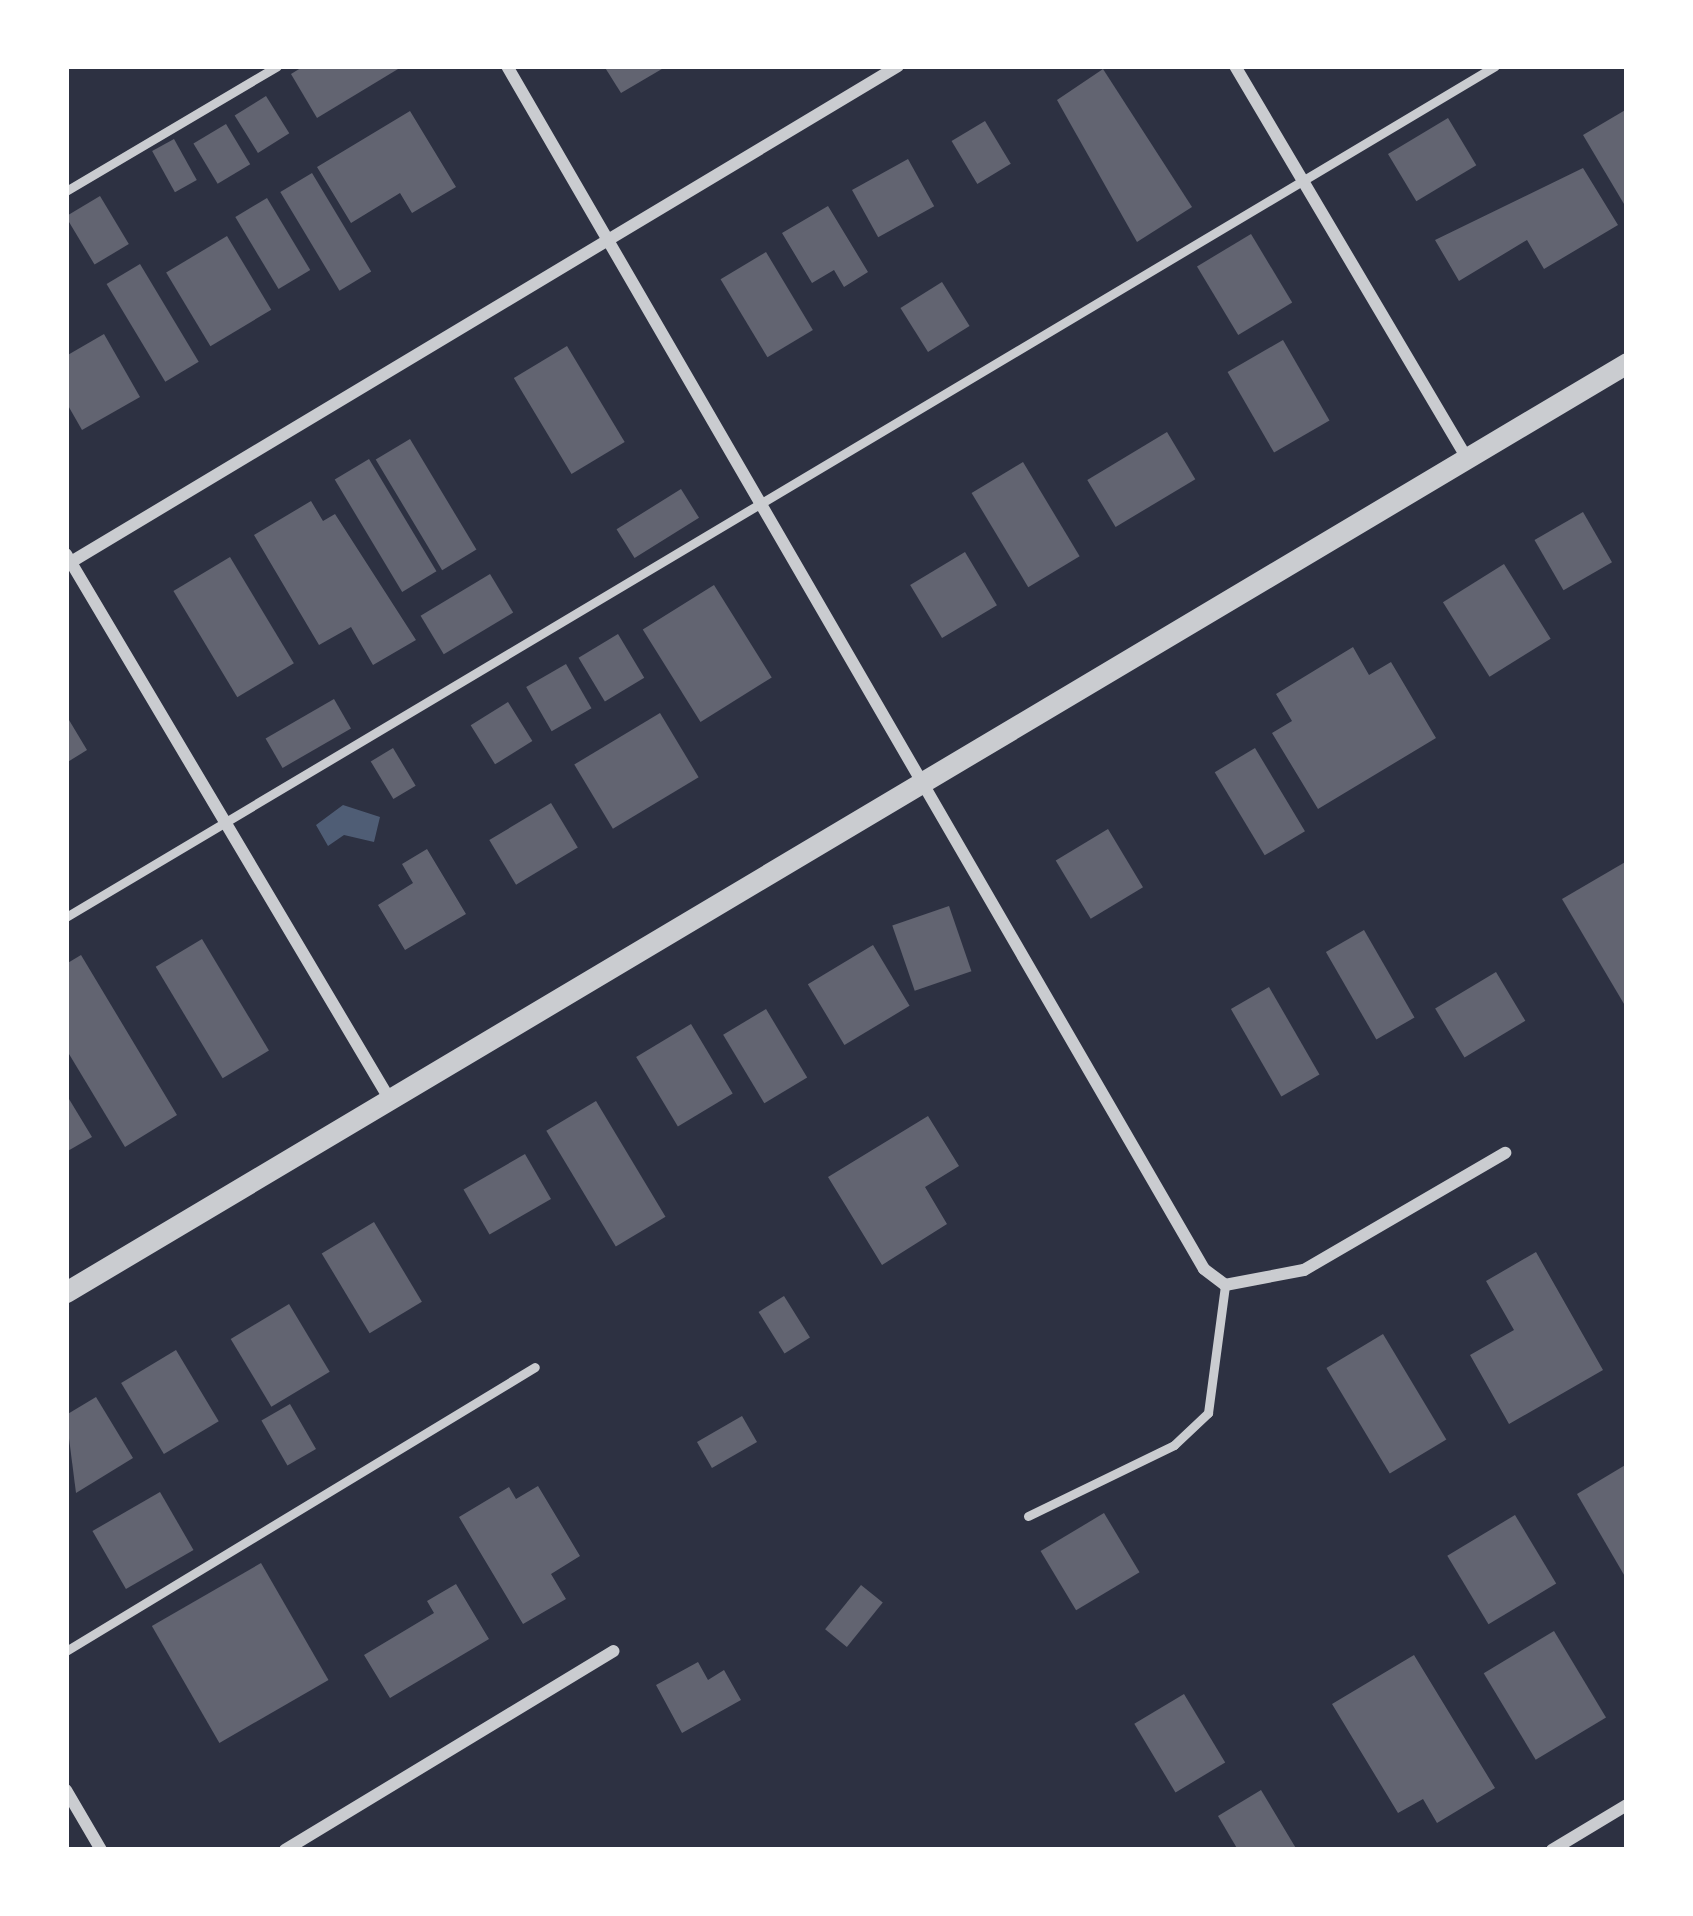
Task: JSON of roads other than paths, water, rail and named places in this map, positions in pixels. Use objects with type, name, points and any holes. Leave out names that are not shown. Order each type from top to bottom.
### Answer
[{"type":"street","points":[[506,66],[929,779],[1183,1245],[1225,1285],[1304,1270],[1505,1153]]},
{"type":"street","points":[[390,1100],[68,560],[898,66]]},
{"type":"street","points":[[1235,66],[1467,458]]},
{"type":"street","points":[[66,1292],[1627,363]]},
{"type":"street","points":[[285,1850],[613,1651]]},
{"type":"street","points":[[66,1790],[101,1850]]},
{"type":"street","points":[[1552,1850],[1627,1805]]},
{"type":"lane","points":[[66,191],[277,66]]},
{"type":"lane","points":[[66,916],[1496,66]]},
{"type":"lane","points":[[1028,1516],[1174,1445],[1208,1413],[1225,1285]]},
{"type":"lane","points":[[66,1651],[535,1367]]},
{"type":"water","points":[[343,805],[380,817],[374,842],[344,835],[328,846],[316,825]]}]
